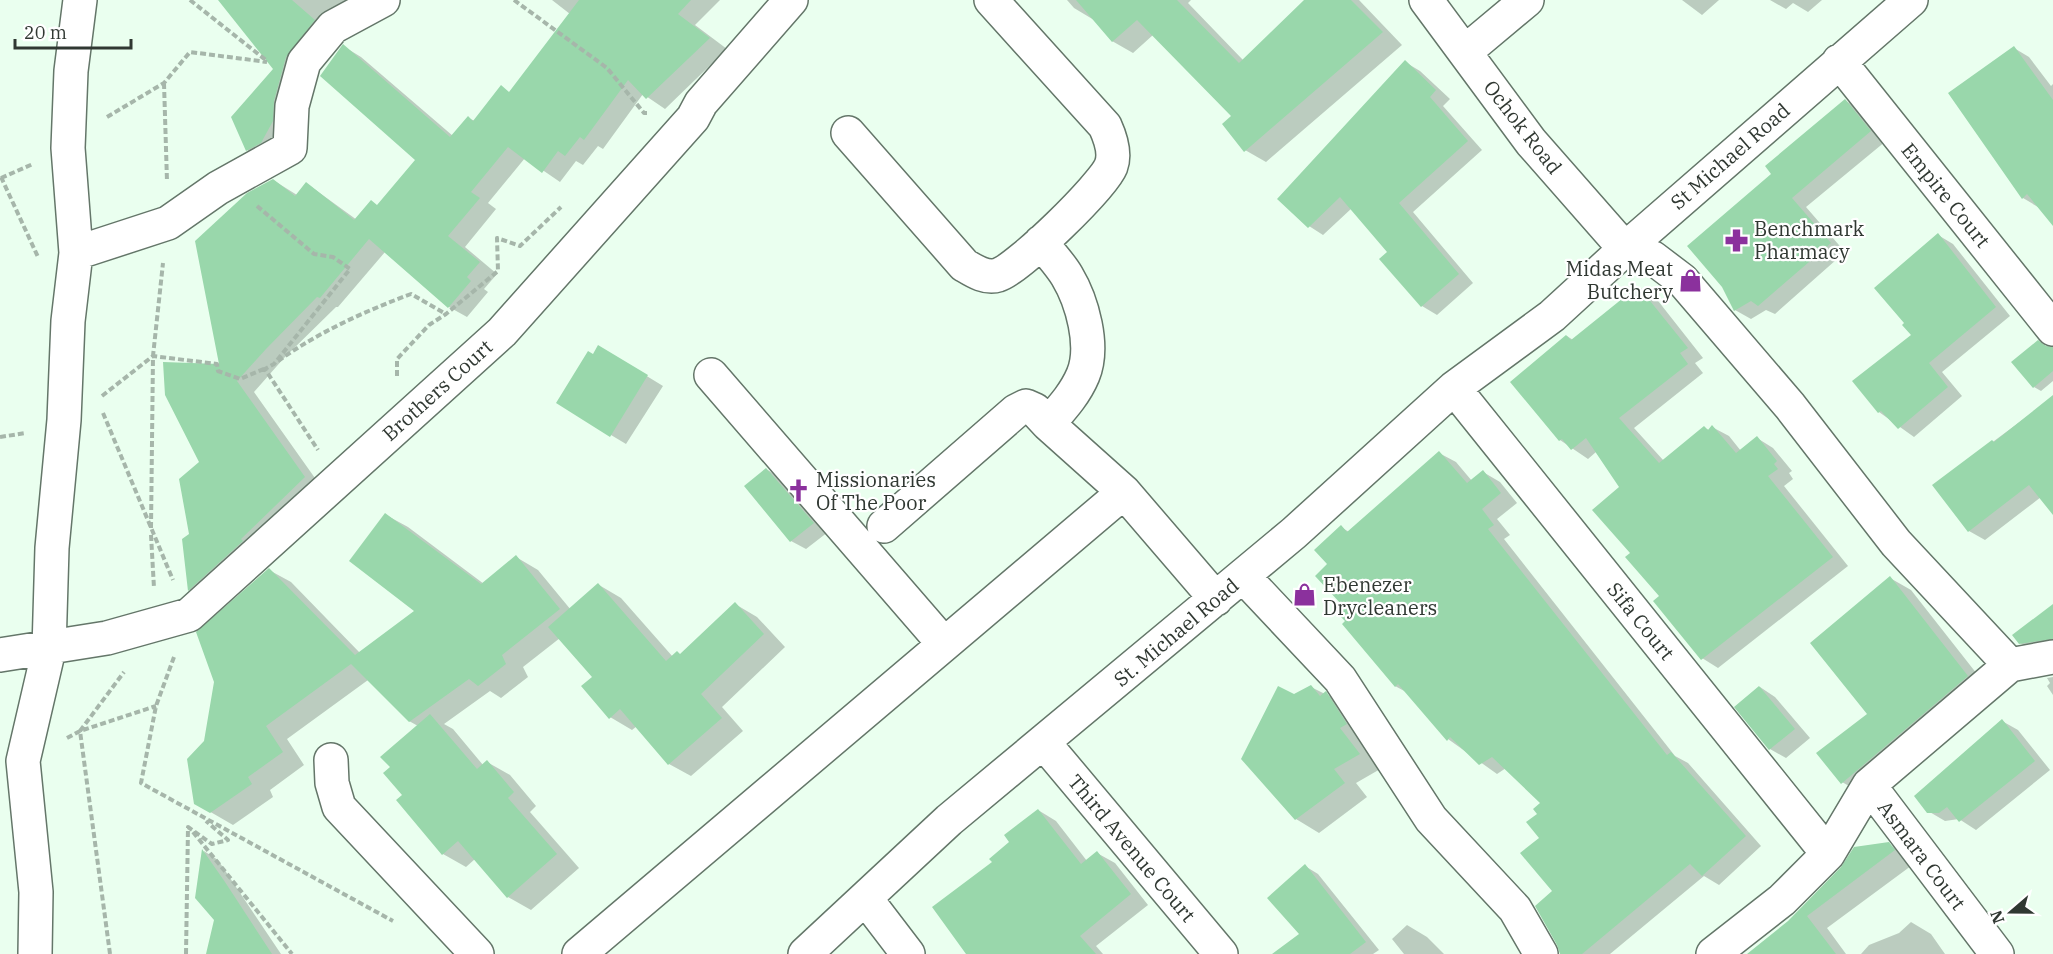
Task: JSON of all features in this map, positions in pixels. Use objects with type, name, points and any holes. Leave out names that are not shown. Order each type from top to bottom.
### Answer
[{"type":"street","points":[[35,954],[36,892],[23,761],[49,649],[52,548],[64,420],[68,321],[76,253],[68,148],[71,71],[80,0]]},
{"type":"street","points":[[76,253],[168,223],[218,188],[290,148],[292,106],[304,62],[333,27],[382,0]]},
{"type":"street","name":"Brothers Court","points":[[0,655],[49,649],[156,626],[189,615],[414,409],[502,332],[693,118],[701,103],[791,0]]},
{"type":"street","points":[[848,133],[964,265],[975,272],[990,276],[1000,275],[1041,242],[1098,187],[1112,165],[1112,142],[1105,126],[991,0]]},
{"type":"street","name":"Ochok Road","points":[[1426,0],[1466,51],[1531,142],[1625,249]]},
{"type":"street","points":[[1466,51],[1527,0]]},
{"type":"street","name":"St Michael Road","points":[[1552,316],[1625,249],[1911,0]]},
{"type":"street","name":"Empire Court","points":[[1839,61],[2053,329]]},
{"type":"street","points":[[1041,242],[1067,276],[1081,308],[1088,345],[1084,373],[1071,398],[1048,423]]},
{"type":"street","points":[[1625,249],[1653,258],[1683,280],[1790,406],[1896,543],[2010,665]]},
{"type":"street","name":"St. Michael Road","points":[[805,954],[949,820],[1294,533],[1454,388],[1552,316]]},
{"type":"street","points":[[711,375],[944,644]]},
{"type":"street","name":"Sifa Court","points":[[1454,388],[1828,854]]},
{"type":"street","points":[[884,526],[1016,411],[1026,406],[1035,410],[1124,492],[1216,599]]},
{"type":"street","points":[[579,954],[1124,492]]},
{"type":"street","points":[[1242,576],[1340,679],[1431,819],[1515,909],[1541,954]]},
{"type":"street","points":[[1713,954],[1782,900],[1828,854],[1869,784],[2010,665],[2053,657]]},
{"type":"street","name":"Third Avenue Court","points":[[1044,743],[1221,954]]},
{"type":"street","points":[[331,760],[332,783],[339,807],[477,954]]},
{"type":"street","name":"Asmara Court","points":[[1869,784],[1997,954]]},
{"type":"street","points":[[866,899],[908,954]]},
{"type":"path","points":[[190,0],[268,62],[274,71]]},
{"type":"path","points":[[514,0],[607,68],[644,113]]},
{"type":"path","points":[[68,148],[87,130],[136,97],[164,82],[190,52],[268,62]]},
{"type":"path","points":[[110,954],[80,731],[156,626],[151,532],[153,356],[168,223],[164,82]]},
{"type":"path","points":[[637,122],[644,113],[701,103]]},
{"type":"path","points":[[414,409],[397,379],[397,359],[429,325],[446,315],[498,271],[497,238],[520,246],[569,199]]},
{"type":"path","points":[[0,436],[20,435],[64,420],[98,399],[153,356],[217,364],[218,371],[240,379],[274,364],[350,268],[333,257],[314,254],[252,202]]},
{"type":"path","points":[[311,505],[323,457],[265,369],[300,346],[366,311],[411,294],[446,315]]},
{"type":"path","points":[[23,761],[80,731],[156,706]]},
{"type":"path","points":[[141,783],[191,808],[228,840],[212,844],[189,826]]},
{"type":"path","points":[[186,954],[189,826]]},
{"type":"path","points":[[189,826],[292,954]]},
{"type":"building","points":[[218,0],[292,0],[315,20],[286,57],[274,101],[273,121],[261,143],[246,151],[231,117],[273,69]]},
{"type":"building","points":[[579,0],[691,0],[678,14],[710,38],[646,99],[628,80],[584,140],[580,137],[565,156],[558,151],[542,173],[508,147],[471,192],[480,198],[448,236],[480,262],[467,277],[471,281],[448,308],[369,239],[320,298],[317,297],[237,381],[305,477],[241,539],[243,541],[188,591],[182,539],[189,534],[179,479],[199,462],[165,395],[163,362],[219,364],[195,241],[247,193],[273,179],[295,196],[306,182],[354,220],[371,200],[377,205],[415,160],[320,76],[343,44],[450,137],[468,116],[473,121],[501,85],[509,92]]},
{"type":"building","points":[[1076,0],[1177,0],[1239,63],[1304,0],[1351,0],[1383,32],[1244,152],[1222,124],[1231,116],[1137,20],[1112,42]]},
{"type":"building","points":[[2014,46],[2053,100],[2053,226],[2027,194],[2022,199],[1948,93]]},
{"type":"building","points":[[1405,60],[1436,90],[1430,97],[1468,141],[1399,203],[1459,274],[1421,307],[1379,259],[1387,252],[1340,197],[1308,228],[1277,199]]},
{"type":"building","points":[[1845,99],[1871,131],[1792,198],[1831,243],[1758,306],[1751,301],[1734,311],[1722,287],[1687,246],[1771,174],[1765,166]]},
{"type":"building","points":[[1938,233],[1996,307],[1929,363],[1948,387],[1898,429],[1881,411],[1878,413],[1852,381],[1911,335],[1902,325],[1904,323],[1874,288]]},
{"type":"building","points":[[1638,286],[1688,348],[1680,353],[1688,364],[1619,418],[1659,463],[1704,426],[1708,430],[1712,425],[1736,453],[1757,436],[1777,461],[1774,464],[1778,469],[1768,476],[1833,557],[1701,660],[1653,601],[1659,596],[1625,557],[1630,553],[1592,510],[1619,487],[1586,438],[1571,450],[1562,439],[1559,441],[1510,382],[1566,335],[1571,340]]},
{"type":"building","points":[[2038,340],[2046,346],[2053,347],[2053,371],[2033,388],[2011,362]]},
{"type":"building","points":[[598,345],[648,375],[610,437],[556,403],[588,351],[593,354]]},
{"type":"building","points":[[2053,395],[2053,515],[2029,485],[1968,532],[1932,485],[1992,440],[1994,442]]},
{"type":"building","points":[[1439,451],[1467,483],[1483,470],[1501,493],[1482,509],[1494,525],[1488,529],[1667,755],[1671,752],[1746,836],[1702,876],[1690,864],[1582,954],[1560,954],[1535,906],[1552,891],[1520,853],[1539,838],[1526,822],[1537,814],[1533,809],[1540,803],[1492,757],[1479,765],[1450,737],[1447,741],[1398,684],[1395,687],[1342,624],[1345,621],[1335,611],[1342,605],[1315,576],[1327,564],[1314,550],[1341,525],[1347,532]]},
{"type":"building","points":[[766,468],[814,523],[790,542],[744,486]]},
{"type":"building","points":[[385,513],[481,584],[516,555],[560,609],[502,655],[506,664],[478,686],[469,679],[409,722],[351,664],[266,726],[283,752],[248,777],[252,784],[210,813],[194,804],[187,759],[204,741],[214,682],[196,632],[269,568],[355,655],[414,611],[349,561]]},
{"type":"building","points":[[1890,576],[1968,676],[1841,784],[1816,753],[1867,714],[1810,643]]},
{"type":"building","points":[[598,583],[666,661],[677,651],[680,654],[735,602],[764,634],[701,694],[722,718],[668,765],[620,709],[609,719],[581,686],[592,677],[548,627]]},
{"type":"building","points":[[2053,604],[2053,639],[2019,644],[2012,635]]},
{"type":"building","points":[[1311,685],[1320,696],[1326,691],[1347,724],[1340,728],[1360,754],[1334,769],[1345,783],[1295,820],[1241,759],[1278,686],[1294,694]]},
{"type":"building","points":[[1759,686],[1795,729],[1769,750],[1734,707]]},
{"type":"building","points":[[430,714],[477,769],[487,760],[514,792],[508,798],[557,854],[507,898],[458,841],[442,855],[396,800],[402,795],[383,773],[390,767],[380,757]]},
{"type":"building","points":[[2002,719],[2035,761],[1959,822],[1947,807],[1939,813],[1927,813],[1914,796]]},
{"type":"building","points":[[1038,809],[1081,864],[1097,851],[1131,894],[1080,936],[1096,954],[966,954],[932,907],[992,862],[989,859],[1009,842],[1004,835]]},
{"type":"building","points":[[1889,842],[1895,850],[1807,916],[1836,954],[1747,954],[1788,921],[1841,867],[1854,847]]},
{"type":"building","points":[[202,849],[272,954],[206,954],[214,920],[195,898]]},
{"type":"building","points":[[1305,864],[1366,942],[1350,954],[1272,954],[1299,934],[1267,898]]},
{"type":"place","name":"Benchmark Pharmacy","points":[[1736,240]]},
{"type":"place","name":"Midas Meat Butchery","points":[[1691,280]]},
{"type":"place","name":"Missionaries Of The Poor","points":[[798,491]]},
{"type":"place","name":"Ebenezer Drycleaners","points":[[1305,595]]}]
